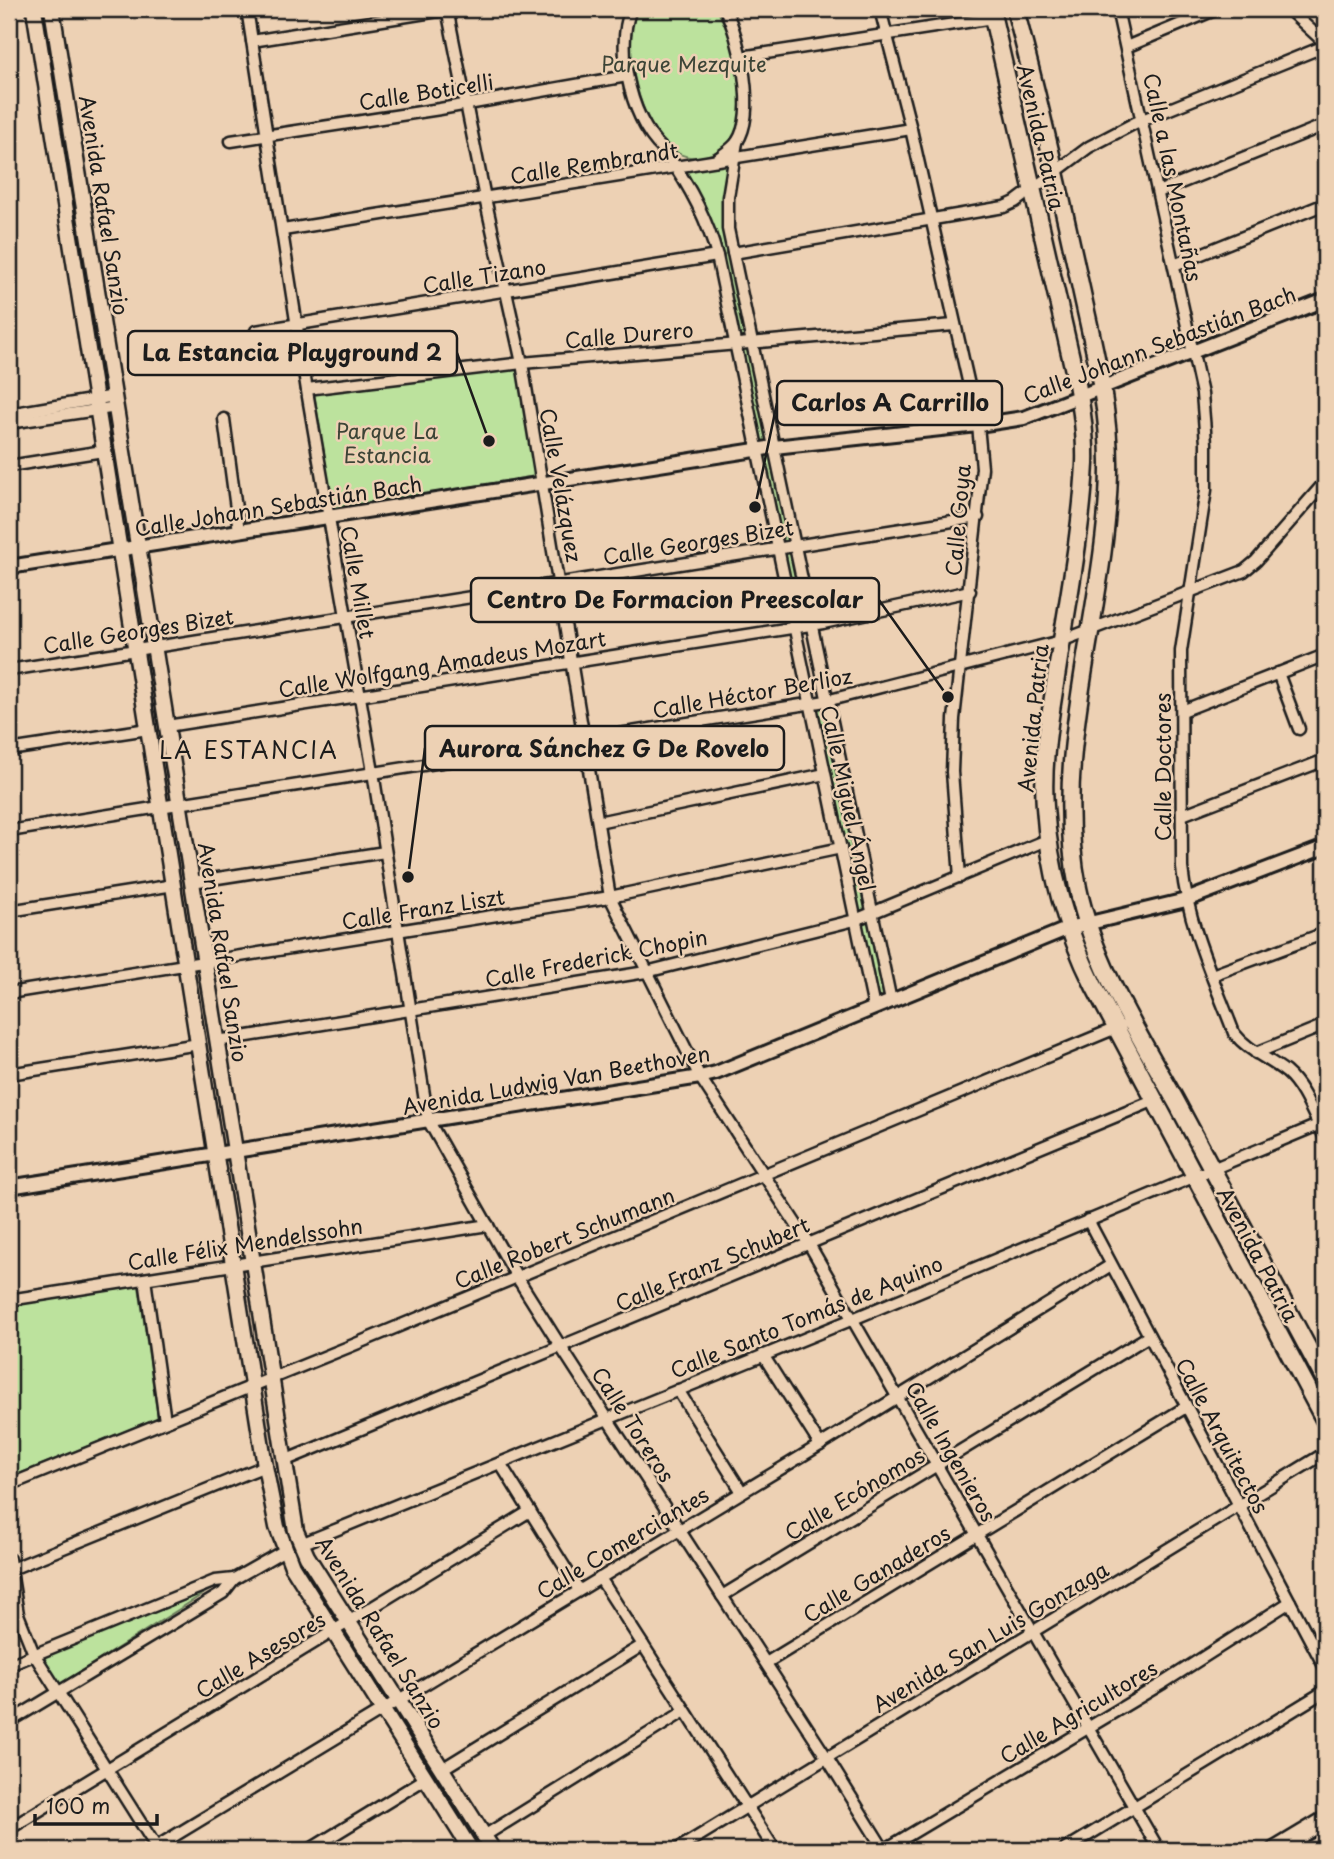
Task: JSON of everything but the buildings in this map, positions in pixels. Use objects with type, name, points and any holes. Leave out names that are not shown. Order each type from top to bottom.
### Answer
[{"type":"main road","name":"Avenida Rafael Sanzio","points":[[34,9],[95,405],[277,1527],[292,1566],[471,1850]]},
{"type":"main road","name":"Avenida Rafael Sanzio","points":[[52,9],[293,1517],[301,1544],[493,1850]]},
{"type":"main road","name":"Avenida Patria","points":[[1015,9],[1055,172],[1102,388],[1110,468],[1104,551],[1074,737],[1070,801],[1077,884],[1101,957],[1325,1380]]},
{"type":"main road","name":"Avenida Patria","points":[[992,13],[1079,397],[1084,432],[1085,463],[1076,547],[1048,734],[1044,806],[1052,863],[1080,958],[1153,1101],[1325,1421]]},
{"type":"main road","points":[[1275,1850],[1325,1820]]},
{"type":"main road","points":[[1311,1850],[1325,1842]]},
{"type":"street","name":"Calle Millet","points":[[247,9],[428,1120]]},
{"type":"street","points":[[252,41],[449,9]]},
{"type":"street","name":"Calle Velázquez","points":[[449,9],[485,198],[522,363],[610,897],[700,1077]]},
{"type":"street","name":"Calle Miguel Ángel","points":[[631,9],[624,33],[626,76],[649,130],[677,168],[698,204],[712,236],[717,256],[874,1008]]},
{"type":"street","name":"Calle Miguel Ángel","points":[[725,9],[741,57],[745,82],[744,112],[727,214],[733,253],[891,1001]]},
{"type":"street","name":"Calle Goya","points":[[880,9],[911,129],[978,425],[982,468],[954,719],[952,772],[960,877]]},
{"type":"street","name":"Calle a las Montañas","points":[[1118,9],[1193,354]]},
{"type":"street","points":[[1126,47],[1217,9]]},
{"type":"street","points":[[733,253],[1004,207],[1089,147],[1142,120],[1325,45],[1288,9]]},
{"type":"street","points":[[741,57],[887,36],[992,13]]},
{"type":"street","name":"Calle Boticelli","points":[[230,141],[466,105],[626,76]]},
{"type":"street","points":[[1158,192],[1325,125]]},
{"type":"street","name":"Calle Rembrandt","points":[[283,230],[911,129]]},
{"type":"street","points":[[716,161],[737,142]]},
{"type":"street","name":"Calle Miguel Ángel","points":[[666,153],[690,166]]},
{"type":"street","points":[[1174,265],[1325,204]]},
{"type":"street","name":"Calle Tizano","points":[[256,331],[717,256]]},
{"type":"street","name":"Calle Johann Sebastián Bach","points":[[9,567],[758,449],[1024,418],[1325,300]]},
{"type":"street","name":"Calle Durero","points":[[307,389],[522,363],[954,325]]},
{"type":"street","name":"Calle Doctores","points":[[1193,354],[1202,394],[1206,490],[1181,651],[1182,868],[1186,900],[1234,1033],[1256,1054],[1286,1072],[1296,1082],[1322,1124],[1325,1138]]},
{"type":"street","points":[[9,424],[42,414],[116,402]]},
{"type":"street","points":[[9,414],[42,414]]},
{"type":"street","points":[[224,419],[239,531]]},
{"type":"street","points":[[9,466],[103,451]]},
{"type":"street","name":"Calle Héctor Berlioz","points":[[9,831],[827,701],[1061,641],[1244,571],[1256,561],[1325,482]]},
{"type":"street","name":"Calle Georges Bizet","points":[[9,670],[978,517]]},
{"type":"street","name":"Calle Wolfgang Amadeus Mozart","points":[[167,726],[794,627],[970,591]]},
{"type":"street","points":[[1182,711],[1325,654]]},
{"type":"street","points":[[1278,673],[1299,729]]},
{"type":"street","points":[[9,750],[148,729]]},
{"type":"street","points":[[1182,815],[1325,760]]},
{"type":"street","points":[[597,822],[825,774]]},
{"type":"street","name":"Calle Frederick Chopin","points":[[217,1041],[646,972],[855,920],[1049,839]]},
{"type":"street","name":"Avenida Ludwig Van Beethoven","points":[[9,1187],[716,1073],[1069,928],[1186,900],[1325,847]]},
{"type":"street","name":"Calle Franz Liszt","points":[[9,993],[610,897],[841,848]]},
{"type":"street","points":[[192,882],[385,852]]},
{"type":"street","points":[[9,911],[174,885]]},
{"type":"street","points":[[1212,975],[1325,933]]},
{"type":"street","name":"Calle Robert Schumann","points":[[9,1485],[1133,1021]]},
{"type":"street","points":[[1256,1054],[1325,1025]]},
{"type":"street","points":[[9,1074],[199,1044]]},
{"type":"street","name":"Calle Ingenieros","points":[[700,1077],[809,1244],[1159,1850]]},
{"type":"street","name":"Calle Franz Schubert","points":[[284,1461],[1153,1101]]},
{"type":"street","name":"Calle Toreros","points":[[428,1120],[517,1277],[884,1850]]},
{"type":"street","name":"Calle Santo Tomás de Aquino","points":[[301,1544],[1322,1124]]},
{"type":"street","name":"Calle Arquitectos","points":[[1088,1220],[1325,1668]]},
{"type":"street","name":"Calle Félix Mendelssohn","points":[[9,1300],[488,1225]]},
{"type":"street","name":"Calle Comerciantes","points":[[155,1849],[1111,1265]]},
{"type":"street","points":[[145,1279],[165,1422]]},
{"type":"street","name":"Calle Ecónomos","points":[[722,1596],[1149,1336]]},
{"type":"street","points":[[763,1355],[820,1445]]},
{"type":"street","points":[[678,1390],[742,1492]]},
{"type":"street","name":"Calle Ganaderos","points":[[766,1663],[1186,1407]]},
{"type":"street","name":"Avenida San Luis Gonzaga","points":[[676,1850],[1325,1453]]},
{"type":"street","points":[[500,1463],[579,1590]]},
{"type":"street","points":[[155,1849],[34,1654],[18,1615],[9,1566],[265,1466]]},
{"type":"street","name":"Calle Asesores","points":[[9,1829],[530,1511]]},
{"type":"street","points":[[9,1722],[223,1593],[234,1579],[285,1550]]},
{"type":"street","points":[[600,1578],[775,1850]]},
{"type":"street","points":[[9,1665],[215,1581],[234,1579]]},
{"type":"street","name":"Calle Agricultores","points":[[884,1850],[1089,1728],[1290,1602]]},
{"type":"street","points":[[442,1769],[643,1645]]},
{"type":"street","points":[[1064,1850],[1325,1691]]},
{"type":"street","points":[[484,1836],[685,1711]]},
{"type":"street","points":[[309,1850],[425,1779]]},
{"type":"green space","name":"Parque Mezquite","points":[[636,9],[717,9],[734,52],[741,98],[736,132],[716,152],[700,157],[686,156],[674,151],[654,129],[641,102],[632,69],[630,38]]},
{"type":"green space","points":[[729,163],[723,220],[748,340],[739,340],[718,239],[704,204],[684,172]]},
{"type":"green space","points":[[742,349],[749,349],[768,441],[761,443]]},
{"type":"green space","name":"Parque La Estancia","points":[[518,368],[536,476],[333,509],[314,393]]},
{"type":"green space","points":[[771,451],[790,540],[782,542],[762,453]]},
{"type":"green space","points":[[792,548],[807,618],[798,620],[783,550]]},
{"type":"green space","points":[[824,705],[866,911],[859,913],[815,709]]},
{"type":"green space","points":[[870,921],[887,996],[878,1000],[861,923]]},
{"type":"green space","points":[[139,1286],[158,1418],[9,1478],[9,1305]]},
{"type":"green space","points":[[219,1584],[59,1685],[40,1656]]},
{"type":"place","name":"La Estancia Playground 2","points":[[489,441]]},
{"type":"place","name":"Carlos A Carrillo","points":[[755,507]]},
{"type":"place","name":"Centro De Formacion Preescolar","points":[[948,697]]},
{"type":"place","name":"Aurora Sánchez G De Rovelo","points":[[408,877]]},
{"type":"district","name":"LA ESTANCIA","points":[[249,749]]}]
